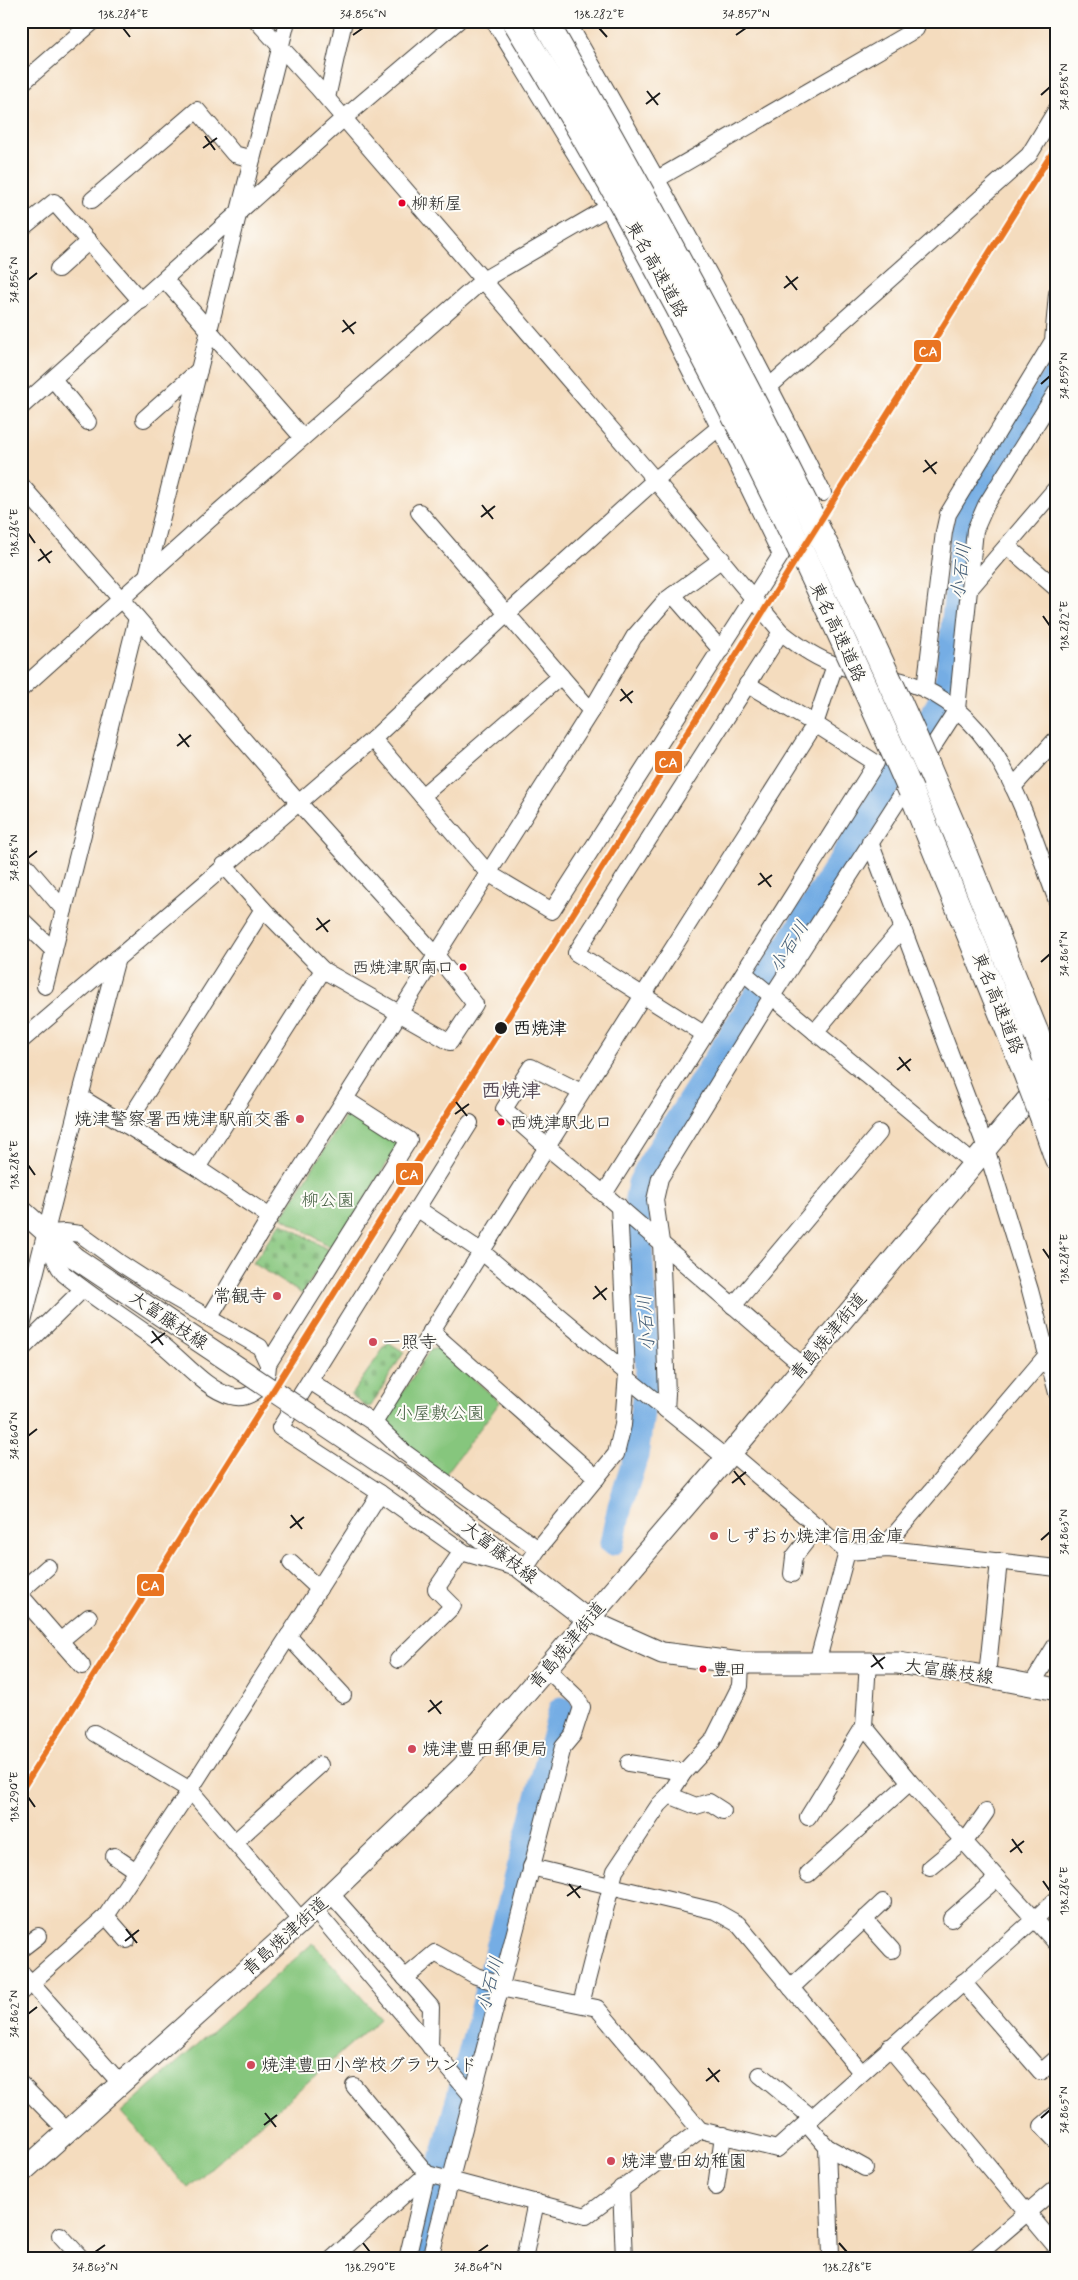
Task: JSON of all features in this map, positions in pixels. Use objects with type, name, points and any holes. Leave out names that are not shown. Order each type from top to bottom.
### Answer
[{"type":"highway","name":"東名高速道路","points":[[515,21],[629,217],[705,357],[847,651],[911,791],[1025,1071],[1057,1158]]},
{"type":"highway","name":"東名高速道路","points":[[545,21],[651,206],[742,380],[863,623],[956,833],[1057,1089]]},
{"type":"main road","name":"青島焼津街道","points":[[21,2173],[331,1894],[462,1767],[729,1456],[1057,1064]]},
{"type":"main road","name":"大富藤枝線","points":[[21,1210],[75,1258],[409,1482],[588,1620],[662,1653],[741,1663],[898,1663],[987,1676],[1057,1690]]},
{"type":"street","points":[[21,84],[94,21]]},
{"type":"street","points":[[257,21],[327,98],[484,280],[722,559],[753,600],[781,632],[800,648],[835,665],[909,683],[925,689],[953,706],[983,734],[1002,763],[1013,787],[1057,901]]},
{"type":"street","points":[[147,576],[286,21]]},
{"type":"street","points":[[327,98],[344,21]]},
{"type":"street","points":[[21,407],[344,118],[458,21]]},
{"type":"street","points":[[373,739],[488,873],[552,911],[781,555],[608,206],[494,21]]},
{"type":"street","points":[[567,21],[657,178],[770,386],[823,493]]},
{"type":"street","points":[[21,689],[302,437],[484,280],[608,206],[916,29]]},
{"type":"street","points":[[92,200],[198,110],[234,154],[252,159]]},
{"type":"street","points":[[21,1041],[373,739],[655,480],[720,429],[770,386],[1029,155],[1057,110]]},
{"type":"street","points":[[21,229],[54,202],[141,301]]},
{"type":"street","points":[[58,269],[89,241]]},
{"type":"street","points":[[165,280],[302,437]]},
{"type":"street","points":[[925,689],[948,514],[1053,341],[1057,294]]},
{"type":"street","points":[[144,420],[199,370]]},
{"type":"street","points":[[53,379],[88,422]]},
{"type":"street","points":[[663,1407],[667,1394],[660,1242],[656,1200],[660,1178],[953,706],[975,530],[986,505],[1057,391]]},
{"type":"street","points":[[21,485],[299,803],[436,955],[475,1004],[450,1042],[323,970],[262,909],[224,865]]},
{"type":"street","points":[[968,591],[1057,487]]},
{"type":"street","points":[[418,512],[508,613],[591,711]]},
{"type":"street","points":[[1006,546],[1057,589]]},
{"type":"street","points":[[210,1317],[270,1217],[591,711],[634,637],[673,595],[722,559]]},
{"type":"street","points":[[673,595],[721,650]]},
{"type":"street","points":[[45,986],[136,618]]},
{"type":"street","points":[[704,1034],[576,953],[781,632]]},
{"type":"street","points":[[374,1423],[430,1331],[482,1252],[642,995],[815,724],[835,665]]},
{"type":"street","points":[[422,796],[560,676]]},
{"type":"street","points":[[604,1194],[876,763],[747,684]]},
{"type":"street","points":[[1013,787],[1057,738]]},
{"type":"street","points":[[870,842],[903,927],[980,1156],[1030,1290],[1048,1347],[1057,1393]]},
{"type":"street","points":[[21,860],[64,910]]},
{"type":"street","points":[[126,1125],[262,909]]},
{"type":"street","points":[[21,919],[54,951]]},
{"type":"street","points":[[815,1032],[903,927]]},
{"type":"street","points":[[21,1330],[117,958]]},
{"type":"street","points":[[197,1168],[323,970]]},
{"type":"street","points":[[744,973],[815,1032],[980,1156]]},
{"type":"street","points":[[581,1092],[531,1067],[504,1108],[803,1366]]},
{"type":"street","points":[[80,1097],[197,1168],[270,1217]]},
{"type":"street","points":[[268,1364],[409,1140],[345,1100]]},
{"type":"street","points":[[470,1122],[418,1209],[280,1428],[380,1493],[462,1551],[524,1570],[616,1454],[623,1425],[630,1378],[619,1206]]},
{"type":"street","points":[[733,1306],[879,1133]]},
{"type":"street","points":[[418,1209],[482,1252],[663,1407],[729,1456],[848,1552],[888,1549],[1057,1568]]},
{"type":"street","points":[[65,1232],[80,1234],[171,1296],[210,1317],[260,1348],[265,1354],[268,1364],[267,1377],[255,1393],[240,1398],[230,1396],[188,1368],[164,1347],[83,1289],[57,1265],[47,1234],[65,1232]]},
{"type":"street","points":[[21,1350],[83,1289]]},
{"type":"street","points":[[430,1331],[597,1478]]},
{"type":"street","points":[[888,1549],[889,1541],[1048,1347]]},
{"type":"street","points":[[310,1381],[374,1423],[404,1452],[538,1550]]},
{"type":"street","points":[[121,2084],[25,1982],[106,1916],[190,1790],[380,1493]]},
{"type":"street","points":[[792,1574],[794,1557],[818,1526]]},
{"type":"street","points":[[398,1660],[453,1606],[436,1590],[462,1551]]},
{"type":"street","points":[[817,1663],[848,1552]]},
{"type":"street","points":[[987,1676],[998,1561]]},
{"type":"street","points":[[291,1563],[318,1589]]},
{"type":"street","points":[[21,1591],[48,1567]]},
{"type":"street","points":[[21,1596],[82,1666]]},
{"type":"street","points":[[60,1640],[88,1617]]},
{"type":"street","points":[[288,1636],[343,1695]]},
{"type":"street","points":[[1032,1684],[1057,1643]]},
{"type":"street","points":[[808,1817],[864,1726],[868,1662]]},
{"type":"street","points":[[581,2004],[615,1871],[659,1805],[670,1795],[684,1772],[712,1742],[740,1686],[741,1663]]},
{"type":"street","points":[[430,2259],[563,1747],[573,1735],[582,1707],[577,1698],[547,1669]]},
{"type":"street","points":[[864,1726],[910,1782],[1057,1944]]},
{"type":"street","points":[[94,1733],[190,1790],[235,1842],[308,1915],[430,2047],[472,2096]]},
{"type":"street","points":[[629,1763],[684,1772]]},
{"type":"street","points":[[235,1842],[320,1766]]},
{"type":"street","points":[[808,1874],[910,1782]]},
{"type":"street","points":[[670,1795],[696,1806],[709,1802],[723,1810]]},
{"type":"street","points":[[930,1868],[970,1836],[986,1812]]},
{"type":"street","points":[[114,1856],[136,1871]]},
{"type":"street","points":[[531,1867],[714,1911],[738,1924],[861,2072]]},
{"type":"street","points":[[951,1919],[997,1878]]},
{"type":"street","points":[[331,1894],[431,2007],[430,2047]]},
{"type":"street","points":[[405,1978],[435,1953],[476,1976],[500,1986],[598,2008],[700,2130],[777,2149],[1057,1899]]},
{"type":"street","points":[[791,1988],[883,1902]]},
{"type":"street","points":[[106,1916],[127,1940]]},
{"type":"street","points":[[864,1919],[892,1950]]},
{"type":"street","points":[[21,1949],[38,1936]]},
{"type":"street","points":[[963,1982],[1041,2072],[1057,2058]]},
{"type":"street","points":[[889,2047],[1057,2248]]},
{"type":"street","points":[[760,2075],[808,2120],[827,2147],[865,2168]]},
{"type":"street","points":[[21,2084],[68,2132]]},
{"type":"street","points":[[354,2086],[428,2174],[450,2178],[586,2216],[700,2130]]},
{"type":"street","points":[[1057,2112],[1042,2126],[1057,2142]]},
{"type":"street","points":[[716,2187],[723,2135]]},
{"type":"street","points":[[827,2147],[831,2255],[834,2259]]},
{"type":"street","points":[[332,2259],[428,2174]]},
{"type":"street","points":[[407,2259],[428,2174]]},
{"type":"street","points":[[973,2259],[1057,2186]]},
{"type":"street","points":[[621,2188],[624,2259]]},
{"type":"street","points":[[524,2259],[536,2202]]},
{"type":"street","points":[[60,2235],[82,2259]]},
{"type":"green space","name":"柳公園","points":[[348,1112],[356,1112],[396,1139],[397,1147],[334,1249],[282,1217]]},
{"type":"green space","points":[[281,1222],[330,1251],[302,1294],[253,1263]]},
{"type":"green space","points":[[388,1342],[404,1352],[371,1406],[366,1407],[351,1395]]},
{"type":"green space","name":"小屋敷公園","points":[[438,1348],[500,1402],[445,1475],[403,1445],[385,1420],[430,1350]]},
{"type":"green space","name":"焼津豊田小学校グラウンド","points":[[313,1943],[380,2018],[188,2188],[121,2112]]},
{"type":"waterway","name":"小石川","points":[[612,1543],[620,1506],[636,1456],[648,1370],[637,1198],[640,1183],[648,1167],[937,707],[944,693],[948,676],[963,531],[971,507],[1057,373]]},
{"type":"waterway","name":"小石川","points":[[416,2259],[561,1709]]},
{"type":"transit line","name":"CA","points":[[21,1791],[1057,145]]},
{"type":"place","name":"柳新屋","points":[[402,203]]},
{"type":"place","name":"西焼津駅南口","points":[[463,967]]},
{"type":"place","name":"西焼津","points":[[501,1028]]},
{"type":"place","name":"焼津警察署西焼津駅前交番","points":[[300,1119]]},
{"type":"place","name":"西焼津駅北口","points":[[501,1122]]},
{"type":"place","name":"常観寺","points":[[277,1296]]},
{"type":"place","name":"一照寺","points":[[373,1342]]},
{"type":"place","name":"しずおか焼津信用金庫","points":[[714,1536]]},
{"type":"place","name":"豊田","points":[[703,1669]]},
{"type":"place","name":"焼津豊田郵便局","points":[[412,1749]]},
{"type":"place","name":"焼津豊田小学校グラウンド","points":[[251,2065]]},
{"type":"place","name":"焼津豊田幼稚園","points":[[611,2161]]},
{"type":"district","name":"西焼津","points":[[511,1090]]}]
